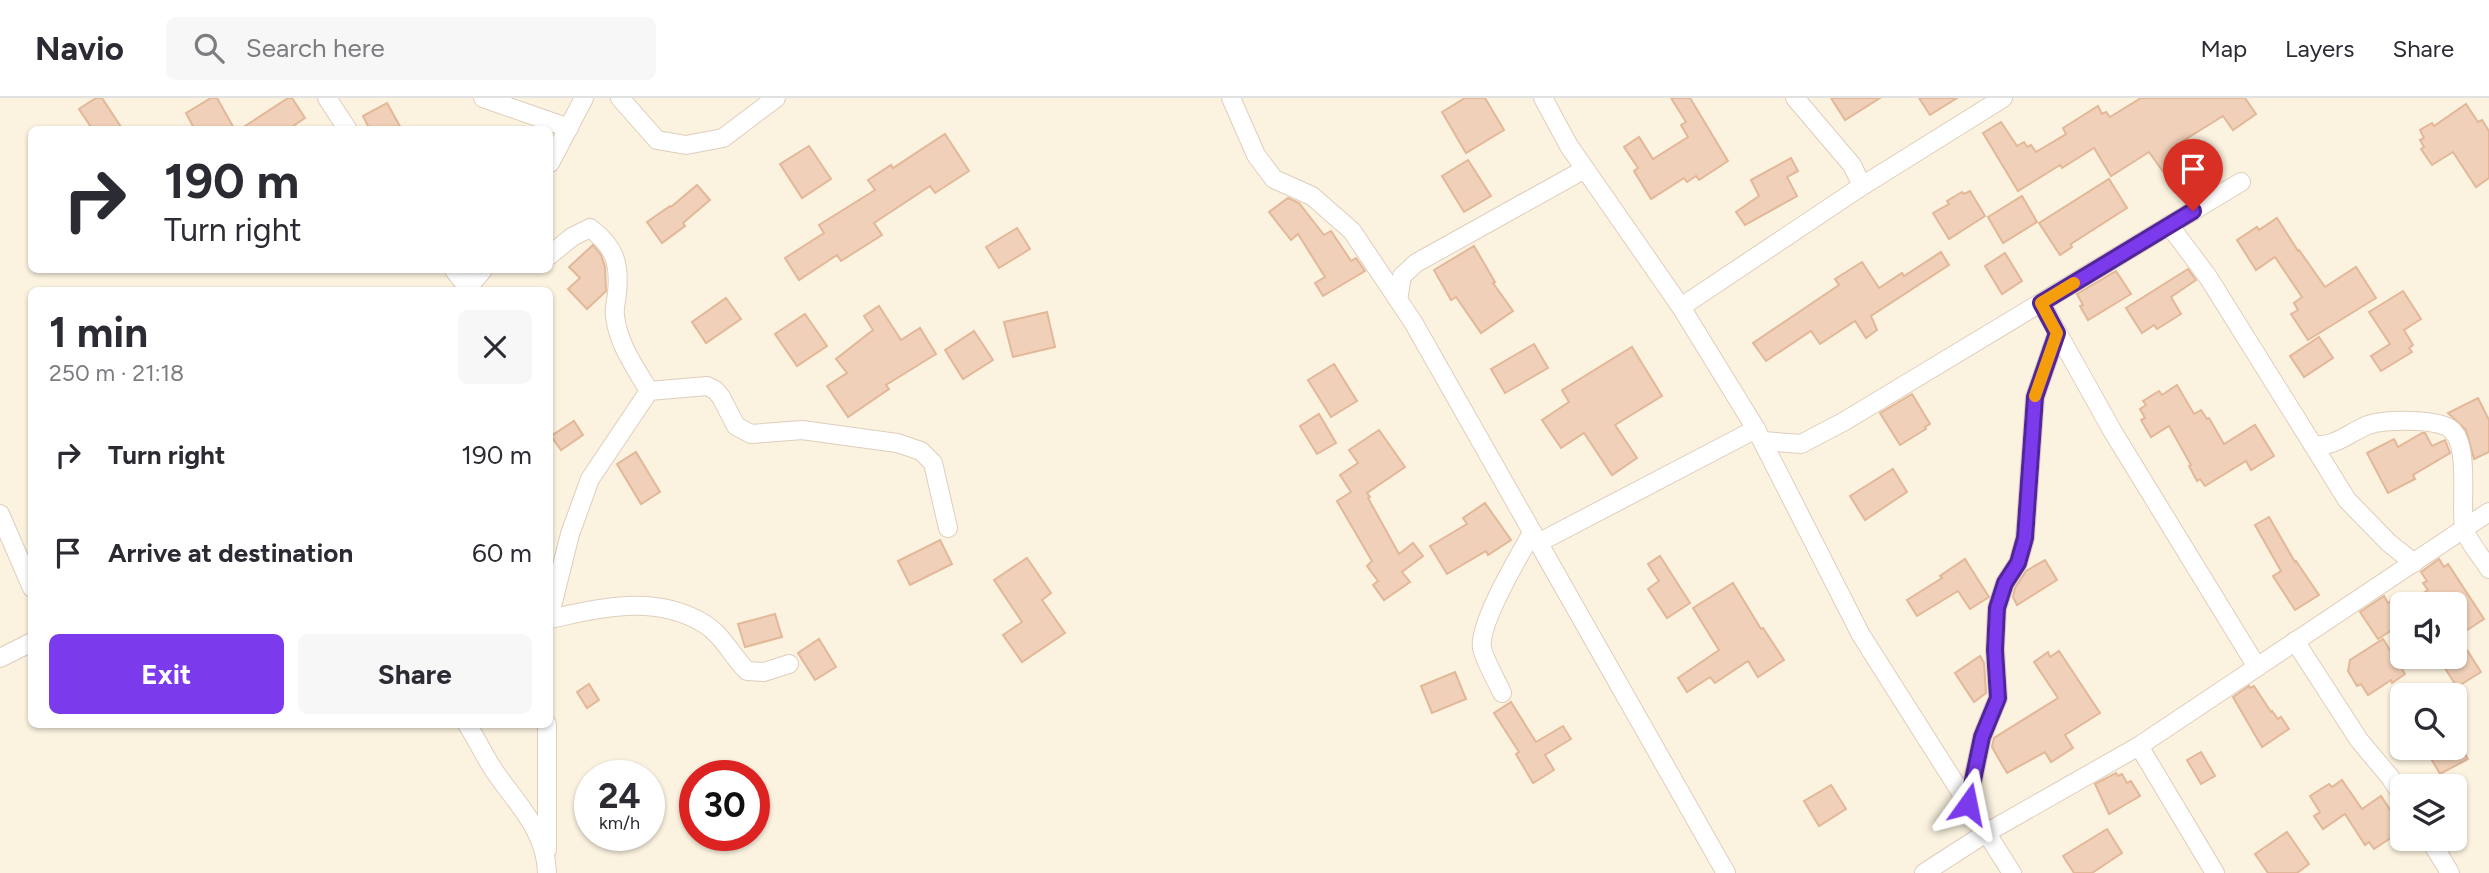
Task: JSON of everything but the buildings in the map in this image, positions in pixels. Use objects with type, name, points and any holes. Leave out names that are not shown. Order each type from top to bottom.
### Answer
[{"type":"street","points":[[483,98],[569,128]]},
{"type":"street","points":[[553,157],[584,98]]},
{"type":"street","points":[[620,98],[657,140],[686,145],[723,138],[776,98]]},
{"type":"street","points":[[1231,98],[1256,155],[1274,179],[1312,196],[1352,231],[1413,322],[1726,873]]},
{"type":"street","points":[[1542,98],[1569,146],[1682,307],[1760,435],[1861,635],[2012,873]]},
{"type":"street","points":[[1794,98],[1852,165],[1862,186]]},
{"type":"street","points":[[1682,307],[1862,186],[2003,98]]},
{"type":"street","points":[[332,99],[346,126]]},
{"type":"street","points":[[1398,300],[1402,276],[1416,263],[1585,169]]},
{"type":"street","points":[[1502,692],[1482,649],[1482,635],[1512,570],[1535,538],[1760,435],[1801,444],[1843,422],[2241,182]]},
{"type":"street","points":[[2169,225],[2208,277],[2347,500],[2389,543],[2414,563]]},
{"type":"street","points":[[553,253],[572,237],[590,228],[603,238],[618,261],[615,315],[621,342],[649,391]]},
{"type":"street","points":[[469,287],[480,273]]},
{"type":"street","points":[[2041,303],[2113,432],[2257,667]]},
{"type":"street","points":[[1968,804],[1982,737],[1998,698],[1995,650],[1997,608],[2005,583],[2018,563],[2025,538],[2035,397],[2057,333]]},
{"type":"street","points":[[649,391],[707,386],[715,390],[736,426],[751,434],[802,430],[897,443],[921,451],[933,463],[948,528]]},
{"type":"street","points":[[553,602],[570,534],[590,479],[649,391]]},
{"type":"street","points":[[2314,445],[2324,447],[2370,424],[2388,421],[2420,422],[2447,427],[2454,432],[2461,447],[2464,530],[2489,569]]},
{"type":"street","points":[[1924,873],[1986,833],[2139,746],[2489,512]]},
{"type":"street","points":[[0,514],[28,579]]},
{"type":"street","points":[[553,618],[612,606],[638,605],[671,611],[703,623],[721,638],[734,658],[747,671],[764,672],[789,664]]},
{"type":"street","points":[[2295,641],[2359,740],[2390,777]]},
{"type":"street","points":[[0,658],[28,644]]},
{"type":"street","points":[[469,728],[494,771],[533,824],[547,853]]},
{"type":"street","points":[[547,728],[547,873]]},
{"type":"street","points":[[2139,746],[2215,873]]},
{"type":"street","points":[[2436,851],[2450,873]]},
{"type":"slow traffic","points":[[2035,396],[2057,333],[2041,303],[2074,283]]},
{"type":"route","points":[[1968,804],[1982,737],[1998,698],[1995,650],[1997,608],[2005,583],[2018,563],[2025,538],[2035,397],[2057,333],[2041,303],[2193,211]]}]
